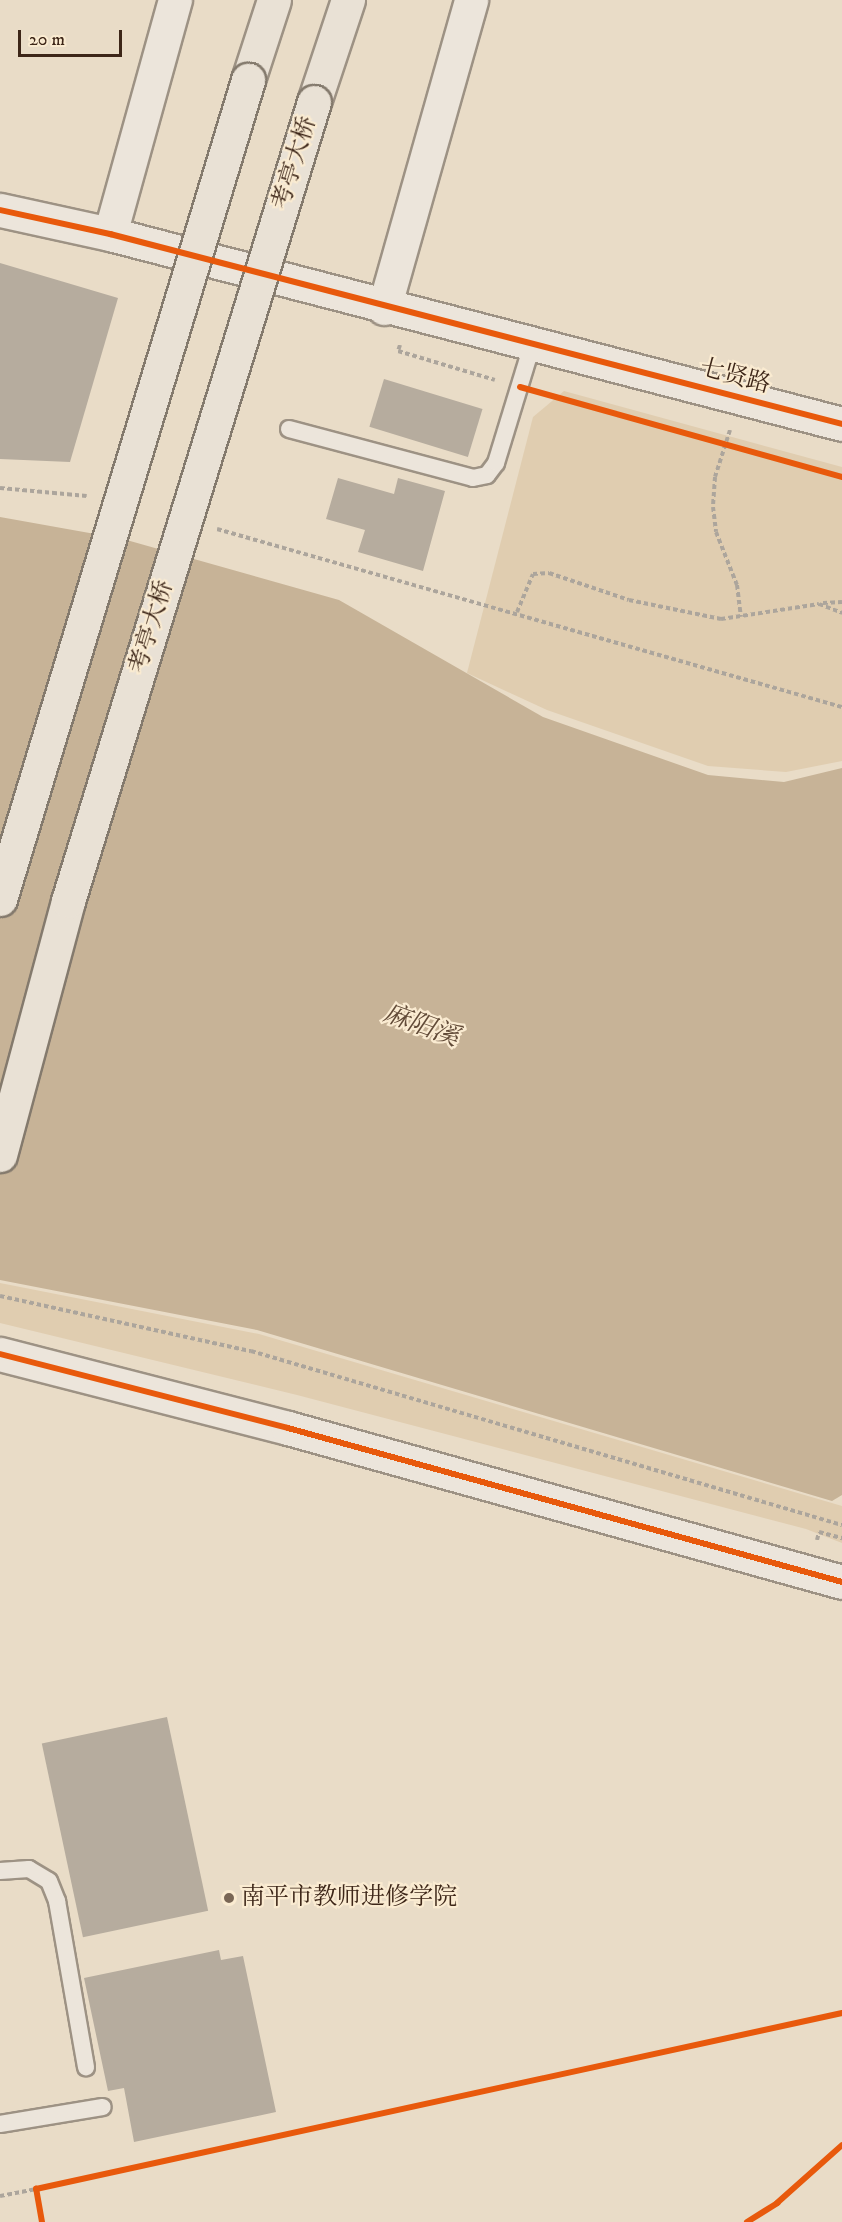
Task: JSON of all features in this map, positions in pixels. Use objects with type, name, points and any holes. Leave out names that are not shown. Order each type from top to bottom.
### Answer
[{"type":"main road","points":[[0,899],[274,0]]},
{"type":"main road","name":"考亭大桥","points":[[0,1155],[68,901],[314,102],[348,0]]},
{"type":"street","points":[[110,234],[175,0]]},
{"type":"street","points":[[396,310],[471,0]]},
{"type":"street","name":"七贤路","points":[[0,210],[110,234],[532,345],[619,364],[842,424]]},
{"type":"street","points":[[0,1354],[288,1428],[842,1581]]},
{"type":"lane","points":[[289,429],[473,478],[487,475],[496,462],[532,345]]},
{"type":"lane","points":[[0,1871],[29,1869],[49,1881],[57,1901],[86,2068]]},
{"type":"lane","points":[[0,2124],[102,2107]]},
{"type":"path","points":[[396,310],[398,351],[520,387]]},
{"type":"path","points":[[739,397],[715,477],[712,507],[716,532],[737,585],[741,617]]},
{"type":"path","points":[[716,444],[737,449]]},
{"type":"path","points":[[298,549],[842,707]]},
{"type":"path","points":[[517,612],[533,574],[549,573],[629,600],[721,619],[842,602]]},
{"type":"path","points":[[819,604],[842,613]]},
{"type":"path","points":[[0,1296],[251,1351],[842,1525]]},
{"type":"path","points":[[819,1532],[842,1538]]},
{"type":"path","points":[[0,2196],[48,2187]]},
{"type":"path","points":[[36,2189],[38,2200]]},
{"type":"shaded area","points":[[564,391],[842,467],[842,761],[786,772],[708,766],[547,710],[467,673],[533,417]]},
{"type":"shaded area","points":[[0,1283],[259,1334],[842,1506],[842,1543],[806,1529],[297,1395],[0,1323]]},
{"type":"water","name":"麻阳溪","points":[[0,517],[123,539],[339,600],[543,717],[708,775],[784,782],[842,768],[842,1495],[832,1501],[257,1330],[0,1280]]},
{"type":"building","points":[[0,263],[118,298],[70,462],[0,459]]},
{"type":"building","points":[[384,379],[482,409],[468,457],[369,427]]},
{"type":"building","points":[[338,478],[394,494],[398,478],[445,491],[423,571],[358,552],[365,530],[326,519]]},
{"type":"building","points":[[167,1717],[208,1911],[83,1937],[42,1744]]},
{"type":"building","points":[[219,1950],[221,1960],[243,1956],[276,2112],[134,2142],[124,2088],[108,2091],[84,1978]]},
{"type":"cycle path","points":[[0,210],[110,234],[842,424]]},
{"type":"cycle path","points":[[520,387],[842,477]]},
{"type":"cycle path","points":[[0,1354],[288,1428],[842,1582]]},
{"type":"cycle path","points":[[42,2222],[36,2189],[842,2013]]},
{"type":"cycle path","points":[[747,2222],[777,2203],[842,2145]]},
{"type":"place","name":"南平市教师进修学院","points":[[229,1898]]}]
